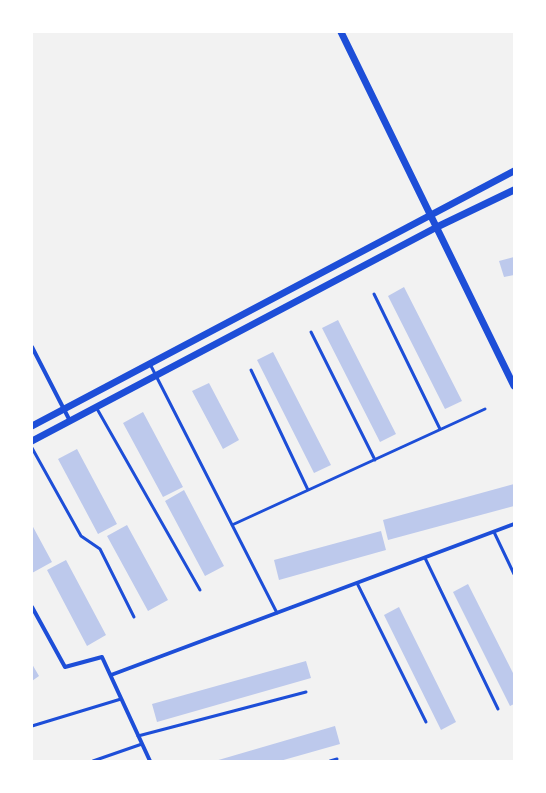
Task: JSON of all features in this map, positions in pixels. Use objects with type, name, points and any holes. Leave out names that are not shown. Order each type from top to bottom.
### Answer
[{"type":"street","points":[[341,32],[514,386]]},
{"type":"street","points":[[32,426],[514,171]]},
{"type":"street","points":[[32,441],[437,227],[514,190]]},
{"type":"street","points":[[32,347],[70,421]]},
{"type":"street","points":[[111,676],[514,524]]},
{"type":"street","points":[[32,607],[65,668],[102,657],[150,761]]},
{"type":"lane","points":[[374,294],[440,430]]},
{"type":"lane","points":[[311,332],[375,460]]},
{"type":"lane","points":[[150,364],[277,613]]},
{"type":"lane","points":[[250,370],[308,490]]},
{"type":"lane","points":[[96,407],[200,590]]},
{"type":"lane","points":[[232,525],[484,409]]},
{"type":"lane","points":[[32,448],[81,536],[100,549],[134,617]]},
{"type":"lane","points":[[494,532],[514,574]]},
{"type":"lane","points":[[425,558],[498,709]]},
{"type":"lane","points":[[357,583],[426,722]]},
{"type":"lane","points":[[138,736],[306,692]]},
{"type":"lane","points":[[32,726],[121,699]]},
{"type":"lane","points":[[93,761],[142,744]]},
{"type":"lane","points":[[330,761],[337,759]]},
{"type":"building","points":[[514,257],[514,275],[504,277],[499,261]]},
{"type":"building","points":[[404,287],[462,401],[445,409],[388,296]]},
{"type":"building","points":[[338,320],[396,434],[380,442],[322,328]]},
{"type":"building","points":[[273,352],[331,465],[314,473],[257,360]]},
{"type":"building","points":[[209,383],[239,440],[223,449],[192,391]]},
{"type":"building","points":[[143,412],[183,487],[163,497],[123,423]]},
{"type":"building","points":[[77,449],[117,524],[98,534],[58,459]]},
{"type":"building","points":[[514,484],[514,506],[388,540],[383,520]]},
{"type":"building","points":[[184,490],[224,566],[205,576],[165,501]]},
{"type":"building","points":[[32,525],[52,562],[32,573]]},
{"type":"building","points":[[127,525],[168,600],[148,611],[107,536]]},
{"type":"building","points":[[381,531],[386,550],[279,580],[274,560]]},
{"type":"building","points":[[66,560],[106,635],[87,646],[47,570]]},
{"type":"building","points":[[468,584],[514,675],[514,704],[510,706],[453,592]]},
{"type":"building","points":[[399,607],[456,722],[441,730],[384,615]]},
{"type":"building","points":[[306,661],[311,678],[157,722],[152,704]]},
{"type":"building","points":[[32,664],[39,676],[32,681]]},
{"type":"building","points":[[335,726],[340,744],[280,761],[215,761]]}]
